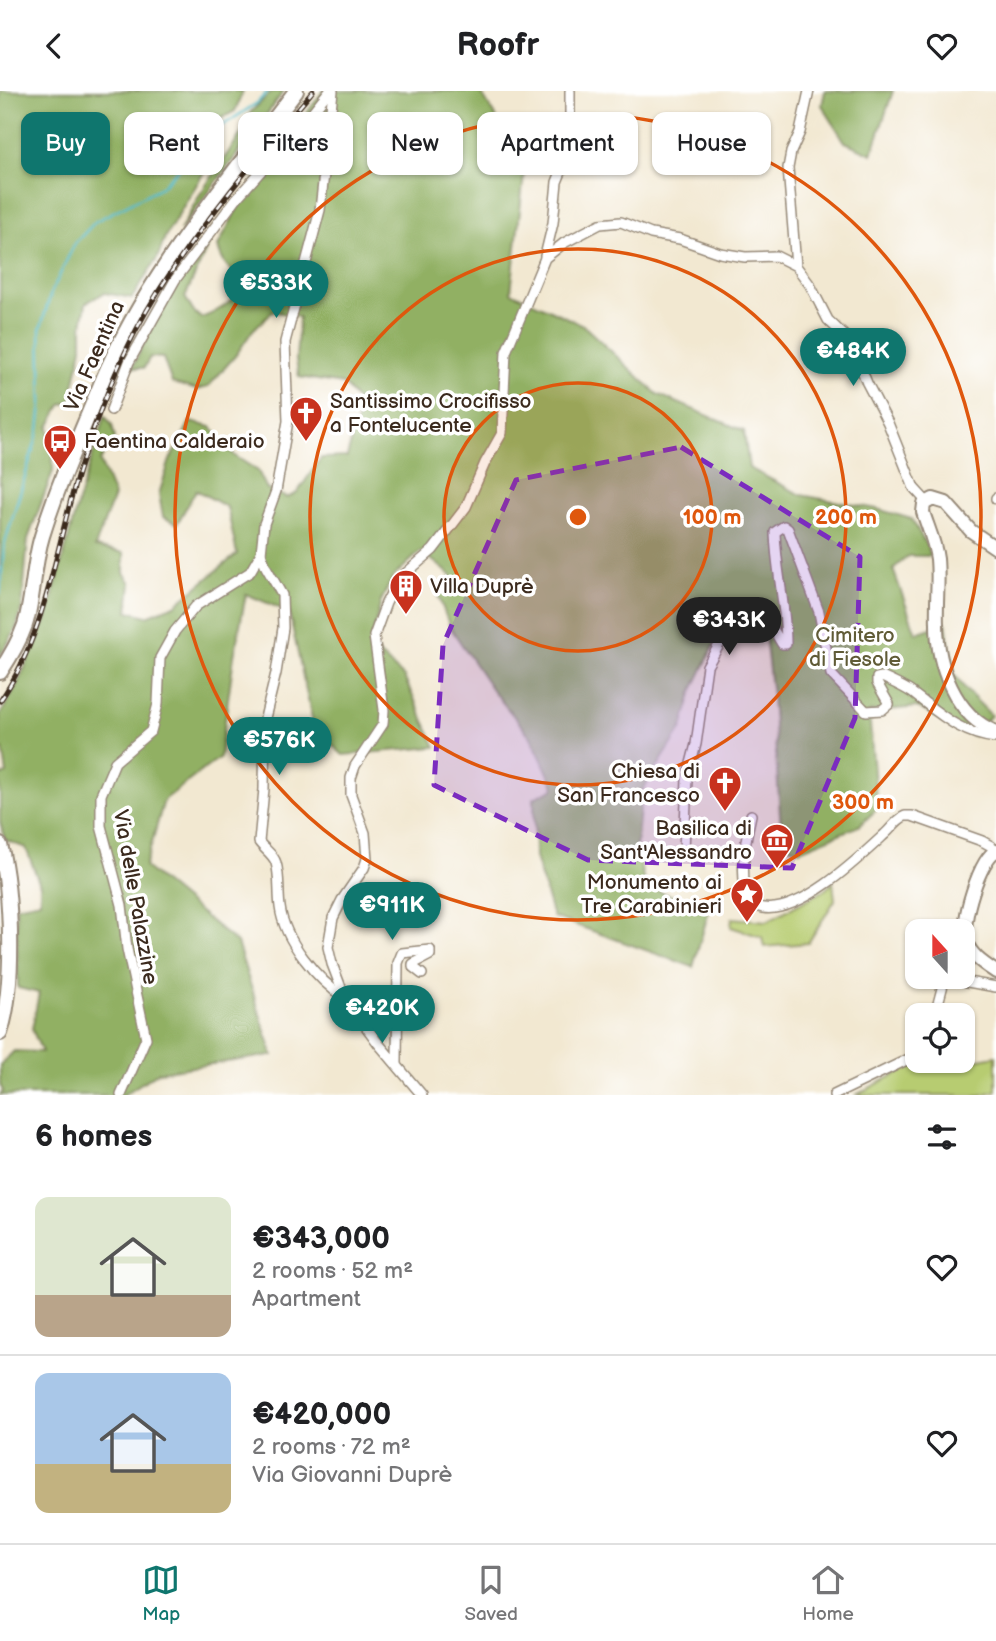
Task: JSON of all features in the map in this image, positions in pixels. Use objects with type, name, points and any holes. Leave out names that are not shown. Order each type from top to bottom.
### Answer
[{"type":"main road","name":"Via Faentina","points":[[0,672],[15,648],[25,623],[36,558],[50,512],[101,384],[131,321],[167,261],[296,91]]},
{"type":"main road","points":[[0,845],[8,910],[9,979],[6,1010],[0,1033]]},
{"type":"street","name":"Via Faentina","points":[[111,410],[129,362],[175,281],[236,199],[331,91]]},
{"type":"street","points":[[331,91],[320,210],[285,342],[288,421],[276,491],[264,524],[261,553],[282,595],[283,628],[265,719],[264,789],[259,842],[276,861],[281,915],[291,940],[330,988],[345,998]]},
{"type":"street","points":[[422,1095],[378,1043],[345,998],[332,964],[328,947],[329,932],[337,908],[364,868],[367,859],[365,833],[351,786],[355,767],[371,745],[384,717],[374,636],[398,580],[433,550],[466,507],[485,463],[502,433],[506,352],[545,258],[553,223],[557,183],[570,150],[570,91]]},
{"type":"street","points":[[796,266],[788,168],[791,152],[800,132],[809,91]]},
{"type":"street","points":[[545,258],[564,243],[600,224],[621,222],[651,234],[680,239],[720,253],[745,257],[776,256],[796,266],[810,285],[828,320],[850,341],[867,383],[888,423],[914,488],[926,501]]},
{"type":"street","points":[[926,501],[938,499],[946,503],[971,531],[996,548]]},
{"type":"street","points":[[926,501],[923,512],[936,552],[937,632],[946,672],[954,694],[971,716],[981,725],[996,732]]},
{"type":"street","points":[[684,850],[687,779],[707,666],[719,645],[743,619],[753,614],[767,619],[782,644],[786,644],[775,532],[784,526],[818,611],[831,674],[866,711],[881,710],[889,704],[877,683],[877,678],[882,677],[910,692],[958,727],[977,736],[996,738]]},
{"type":"street","name":"Via delle Palazzine","points":[[121,1095],[146,1038],[127,949],[122,905],[102,826],[101,795],[116,762],[151,731],[158,705],[160,658],[175,631],[196,606],[250,572],[261,553]]},
{"type":"street","points":[[751,815],[744,845],[746,896],[752,904],[760,908],[775,909],[806,897],[825,885],[905,815],[982,841],[996,852],[988,857],[966,919]]},
{"type":"street","points":[[980,876],[996,860]]},
{"type":"street","points":[[397,1065],[398,963],[402,953],[430,950],[430,955],[413,964],[422,974]]},
{"type":"street","points":[[975,956],[996,972]]},
{"type":"street","points":[[975,983],[996,987]]},
{"type":"street","points":[[834,1095],[905,1061]]},
{"type":"highlighted area","points":[[681,447],[860,557],[855,718],[792,868],[588,860],[434,785],[443,645],[516,480]]},
{"type":"green space","points":[[0,91],[243,91],[235,111],[224,117],[224,112],[124,112],[124,175],[202,175],[165,237],[158,257],[132,298],[104,293],[86,303],[82,348],[71,401],[61,405],[49,427],[53,471],[28,539],[22,607],[16,629],[0,656]]},
{"type":"green space","points":[[272,91],[284,91],[268,112],[251,112]]},
{"type":"green space","name":"Cimitero di Fiesole","points":[[323,91],[480,91],[493,112],[477,112],[477,175],[524,175],[511,292],[583,325],[657,394],[744,431],[749,468],[801,495],[877,509],[912,519],[932,556],[908,556],[893,569],[916,633],[946,623],[954,674],[991,715],[974,736],[917,707],[869,712],[877,809],[859,826],[800,850],[782,844],[772,696],[762,611],[744,613],[713,647],[693,690],[682,728],[642,791],[636,847],[645,886],[709,910],[693,967],[553,917],[535,857],[534,798],[555,788],[531,737],[493,691],[450,627],[438,595],[452,576],[421,551],[393,577],[381,601],[370,646],[404,677],[436,747],[343,755],[314,728],[289,612],[246,594],[220,757],[164,800],[145,867],[237,943],[273,1055],[159,1072],[123,1095],[0,1095],[3,1091],[0,1085],[0,1065],[14,1051],[42,1052],[32,1029],[39,993],[18,988],[16,906],[40,901],[40,885],[26,848],[5,840],[0,822],[0,776],[7,774],[3,749],[0,749],[0,715],[46,621],[78,502],[105,416],[112,425],[115,438],[100,461],[114,496],[95,547],[124,553],[124,573],[131,583],[128,611],[147,616],[175,605],[237,554],[227,507],[196,490],[177,524],[163,517],[159,494],[170,460],[190,422],[211,427],[235,456],[258,471],[267,489],[287,498],[297,493],[321,458],[347,457],[361,405],[343,384],[299,377],[296,360],[299,317],[273,311],[253,330],[236,355],[208,387],[197,390],[172,383],[163,358],[150,357],[144,368],[132,368],[155,320],[203,243],[208,246],[185,297],[193,311],[201,318],[221,308],[238,294],[244,281],[224,262],[218,246],[240,203],[261,175],[353,175],[353,112],[307,112]]},
{"type":"green space","points":[[825,91],[893,91],[872,154],[845,142],[822,105]]},
{"type":"green space","points":[[238,138],[238,153],[224,172],[224,159]]},
{"type":"green space","points":[[213,175],[222,175],[180,231]]},
{"type":"green space","points":[[833,882],[835,900],[808,943],[764,947],[762,937],[731,927],[732,918],[767,921],[825,890]]},
{"type":"green space","points":[[996,1056],[996,1091],[980,1095],[856,1095],[905,1069],[905,1073],[975,1073],[975,1060]]},
{"type":"waterway","points":[[0,594],[4,546],[39,430],[42,404],[40,330],[51,293],[75,243],[96,221],[161,187],[219,128],[257,103],[268,91]]},
{"type":"railway","points":[[0,701],[17,674],[41,615],[82,461],[106,396],[135,332],[158,292],[213,214],[313,91]]},
{"type":"place","name":"Santissimo Crocifisso a Fontelucente","points":[[306,443]]},
{"type":"place","name":"Faentina Calderaio","points":[[60,471]]},
{"type":"place","name":"Villa Duprè","points":[[406,616]]},
{"type":"place","name":"Chiesa di San Francesco","points":[[725,813]]},
{"type":"place","name":"Basilica di Sant'Alessandro","points":[[777,870]]},
{"type":"place","name":"Monumento ai Tre Carabinieri","points":[[747,924]]}]
